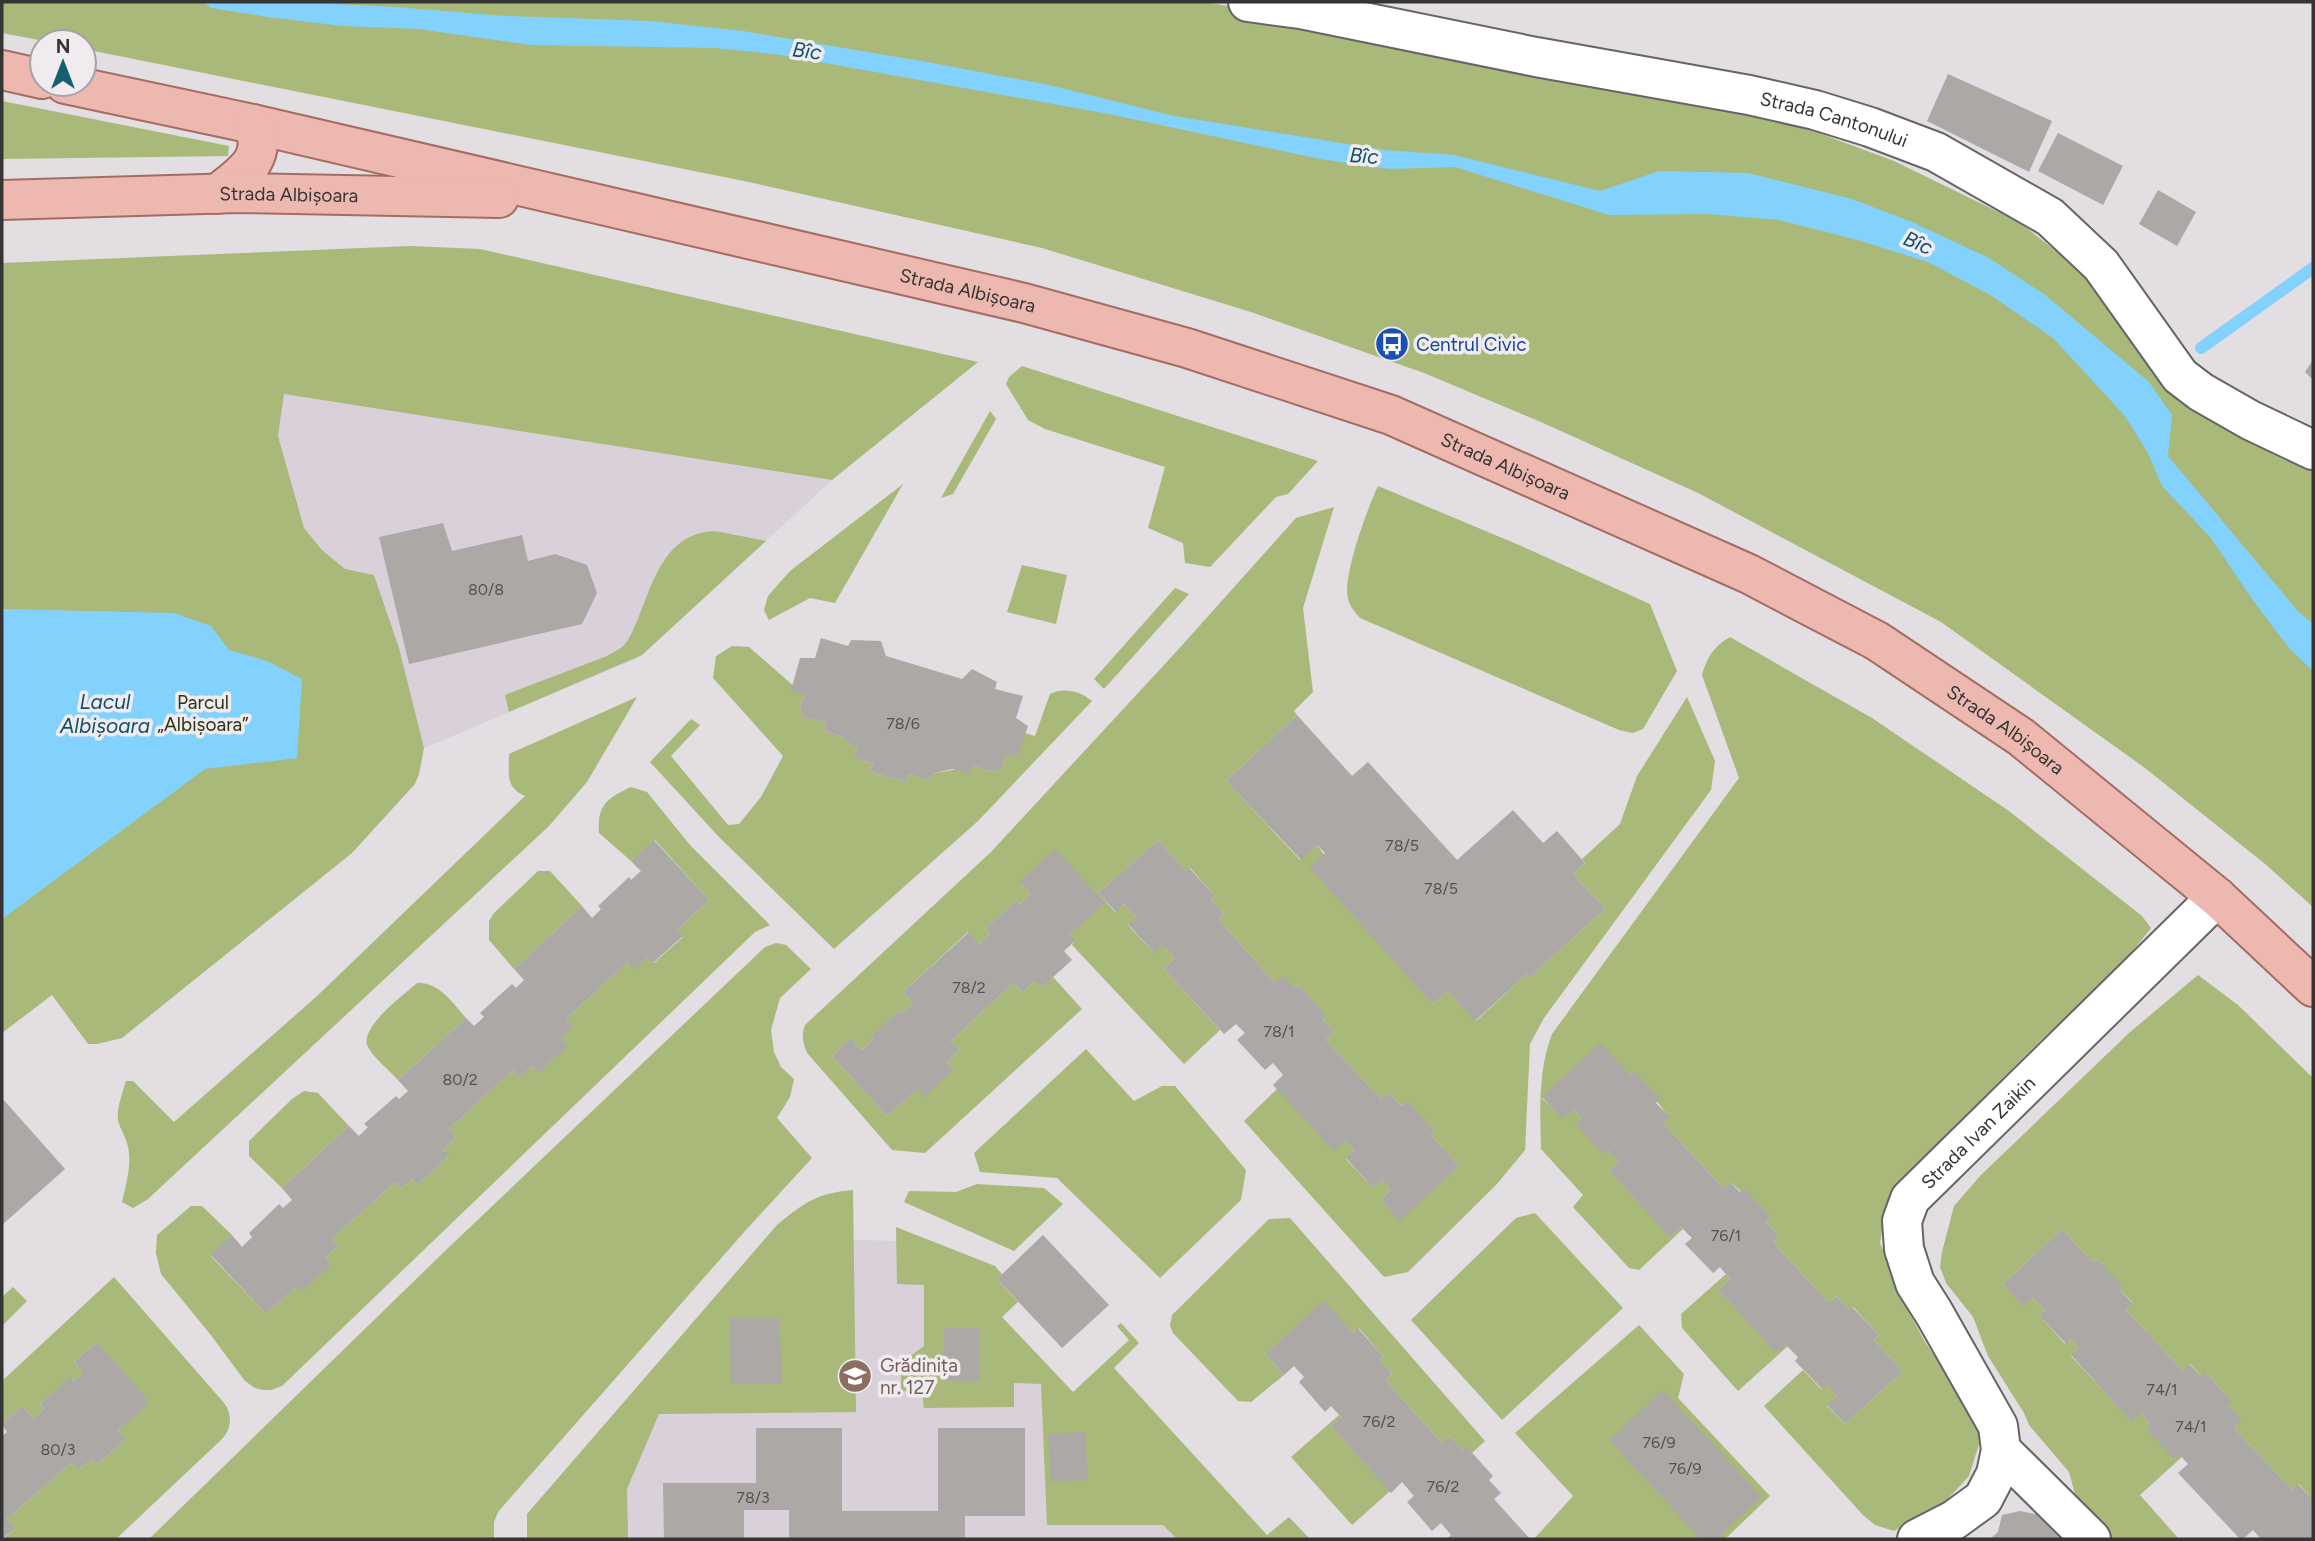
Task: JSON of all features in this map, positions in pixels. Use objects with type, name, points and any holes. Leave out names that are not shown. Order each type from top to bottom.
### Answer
[{"type":"main road","points":[[2,70],[28,76]]},
{"type":"main road","name":"Strada Albișoara","points":[[98,91],[253,124],[1024,303],[1187,348],[1391,415],[1749,574],[1877,641],[2021,737],[2217,897],[2313,987]]},
{"type":"main road","points":[[216,194],[244,172],[255,157],[259,147],[253,124]]},
{"type":"main road","name":"Strada Albișoara","points":[[2,200],[216,194],[575,199]]},
{"type":"street","name":"Strada Cantonului","points":[[1248,2],[1300,9],[1536,57],[1749,95],[1815,110],[1936,152],[2050,217],[2101,265],[2180,376],[2201,392],[2250,420],[2313,450]]},
{"type":"street","name":"Strada Ivan Zaikin","points":[[2001,1450],[1998,1426],[1915,1283],[1904,1249],[1902,1221],[1910,1199],[2217,897]]},
{"type":"street","points":[[1917,1539],[1954,1520],[1983,1499],[1996,1474],[2001,1450]]},
{"type":"street","points":[[2001,1450],[2091,1539]]},
{"type":"shaded area","points":[[284,394],[832,480],[640,657],[424,748],[399,648],[374,575],[345,569],[322,550],[304,528],[278,436]]},
{"type":"shaded area","name":"Grădinița nr. 127","points":[[784,1238],[932,1242],[1192,1539],[545,1539]]},
{"type":"green space","points":[[2,2],[1203,2],[1278,14],[1698,106],[1732,107],[1816,132],[1894,161],[2019,222],[2313,468],[2313,907],[2264,863],[2145,768],[1941,622],[1698,493],[1424,373],[1251,312],[1042,248],[744,181],[98,52],[98,28],[28,28],[28,38],[2,33]]},
{"type":"green space","points":[[2,101],[229,146],[228,156],[2,159]]},
{"type":"green space","name":"Parcul „Albișoara”","points":[[410,246],[480,249],[978,362],[832,480],[284,394],[278,436],[304,528],[322,550],[345,569],[374,575],[399,648],[424,748],[415,784],[352,853],[122,1038],[88,1044],[52,995],[2,1033],[2,263]]},
{"type":"green space","points":[[1022,366],[1318,461],[1288,494],[1276,497],[1210,567],[1185,563],[1183,543],[1148,528],[1165,467],[1045,429],[1028,420],[1006,384],[1009,377]]},
{"type":"green space","points":[[990,411],[996,419],[953,494],[941,498]]},
{"type":"green space","points":[[903,484],[835,603],[810,598],[769,620],[764,610],[768,596],[790,571]]},
{"type":"green space","points":[[1378,486],[1650,604],[1677,671],[1643,729],[1633,733],[1619,730],[1360,618],[1351,607],[1347,589],[1352,559]]},
{"type":"green space","points":[[1334,507],[1303,608],[1313,692],[1294,711],[1297,715],[1226,781],[1300,860],[1317,845],[1433,1004],[1448,991],[1476,1021],[1527,974],[1530,977],[1605,909],[1573,874],[1585,863],[1582,859],[1620,824],[1637,776],[1687,697],[1715,761],[1711,790],[1544,1018],[1530,1044],[1525,1150],[1497,1184],[1408,1272],[1384,1277],[1244,1121],[1277,1089],[1345,1141],[1354,1151],[1346,1159],[1373,1188],[1382,1180],[1391,1190],[1381,1200],[1400,1220],[1459,1166],[1431,1135],[1435,1131],[1406,1102],[1402,1106],[1389,1093],[1381,1099],[1326,1040],[1334,1032],[1322,1019],[1325,1015],[1298,985],[1295,988],[1275,983],[1219,920],[1224,914],[1211,900],[1215,896],[1190,868],[1186,871],[1158,840],[1098,893],[1115,912],[1124,904],[1136,917],[1128,925],[1153,952],[1162,945],[1175,958],[1164,969],[1220,1030],[1184,1064],[1072,945],[1075,940],[1070,935],[1104,903],[1020,883],[1031,894],[1020,904],[1016,900],[985,929],[990,934],[979,944],[968,932],[903,992],[913,1003],[904,1013],[900,1010],[871,1037],[873,1039],[862,1050],[851,1038],[832,1056],[887,1116],[918,1089],[954,1069],[947,1062],[959,1050],[951,1041],[1013,983],[1023,993],[1035,981],[1042,987],[1053,977],[1082,1009],[925,1153],[892,1150],[808,1054],[803,1040],[805,1025],[991,852],[1296,518]]},
{"type":"green space","points":[[715,531],[766,541],[642,655],[509,712],[505,695],[607,656],[623,646],[632,632],[656,575],[673,549],[698,534]]},
{"type":"green space","points":[[1022,565],[1067,575],[1056,624],[1007,612]]},
{"type":"green space","points":[[1175,588],[1189,594],[1104,689],[1094,679]]},
{"type":"green space","points":[[1730,637],[1872,718],[2009,811],[2142,916],[2151,928],[2120,967],[2042,1039],[1898,1183],[1886,1206],[1880,1243],[1910,1314],[1925,1342],[1975,1415],[1981,1438],[1969,1476],[1946,1501],[1894,1531],[1875,1525],[1863,1515],[1764,1406],[1803,1370],[1821,1389],[1827,1385],[1837,1396],[1827,1406],[1845,1424],[1903,1371],[1874,1340],[1879,1335],[1853,1307],[1850,1310],[1836,1296],[1829,1303],[1773,1242],[1779,1236],[1766,1222],[1771,1217],[1730,1182],[1723,1188],[1663,1123],[1669,1117],[1634,1071],[1630,1075],[1542,1098],[1562,1118],[1573,1109],[1582,1118],[1576,1124],[1619,1162],[1609,1171],[1670,1236],[1681,1227],[1683,1229],[1639,1270],[1629,1268],[1573,1207],[1583,1195],[1541,1149],[1542,1077],[1552,1034],[1739,778],[1702,675],[1712,653]]},
{"type":"green space","points":[[732,646],[749,647],[804,695],[800,708],[805,718],[827,723],[824,731],[841,736],[857,750],[855,758],[873,763],[870,772],[906,782],[909,774],[930,781],[932,774],[973,766],[993,772],[1002,768],[1005,756],[1025,733],[1035,736],[1050,694],[1072,691],[1092,701],[978,821],[834,949],[719,837],[650,762],[691,719],[700,725],[671,756],[728,825],[739,824],[761,797],[783,756],[713,678],[716,656]]},
{"type":"green space","points":[[637,697],[587,782],[549,826],[148,1199],[133,1208],[122,1202],[129,1158],[118,1116],[126,1081],[133,1081],[174,1122],[316,997],[525,796],[511,784],[509,754]]},
{"type":"green space","points":[[631,787],[647,792],[690,845],[770,925],[755,932],[282,1386],[271,1390],[255,1388],[245,1381],[161,1274],[156,1253],[157,1235],[191,1206],[202,1206],[232,1235],[211,1256],[266,1314],[297,1286],[330,1264],[325,1259],[338,1246],[332,1239],[395,1182],[401,1189],[412,1179],[417,1185],[448,1157],[443,1150],[456,1137],[449,1129],[513,1070],[519,1078],[532,1066],[538,1073],[567,1046],[561,1038],[573,1027],[566,1019],[628,962],[647,957],[654,963],[683,937],[677,930],[709,900],[655,840],[631,861],[599,833],[600,816],[605,804]]},
{"type":"green space","points":[[538,871],[550,871],[582,906],[514,969],[489,940],[489,921]]},
{"type":"green space","points":[[776,943],[786,945],[811,969],[780,998],[771,1030],[774,1052],[781,1067],[794,1079],[790,1097],[777,1118],[812,1158],[498,1512],[494,1522],[494,1539],[149,1539],[446,1250],[765,947]]},
{"type":"green space","points":[[2198,975],[2238,1005],[2313,1078],[2313,1495],[2310,1497],[2299,1484],[2292,1490],[2234,1428],[2241,1420],[2227,1405],[2231,1400],[2207,1374],[2202,1377],[2190,1364],[2183,1371],[2126,1310],[2133,1303],[2119,1289],[2122,1286],[2097,1259],[2093,1263],[2062,1229],[2003,1284],[2023,1305],[2032,1297],[2045,1310],[2039,1315],[2065,1344],[2071,1339],[2079,1348],[2071,1356],[2132,1421],[2141,1413],[2182,1457],[2140,1495],[2179,1539],[2098,1539],[2076,1498],[2069,1472],[2029,1425],[1988,1356],[1973,1317],[1946,1283],[1940,1267],[1942,1252],[1954,1206],[1981,1175],[2129,1033]]},
{"type":"green space","points":[[417,983],[438,989],[466,1018],[398,1080],[371,1051],[367,1039],[384,1012]]},
{"type":"green space","points":[[1086,1049],[1134,1101],[1162,1086],[1175,1086],[1246,1170],[1241,1200],[1160,1278],[1057,1178],[980,1172],[974,1153]]},
{"type":"green space","points":[[304,1091],[318,1093],[349,1126],[282,1188],[249,1156],[249,1141],[292,1099]]},
{"type":"green space","points":[[977,1184],[1044,1188],[1063,1204],[1014,1251],[904,1202],[909,1191],[956,1192]]},
{"type":"green space","points":[[853,1190],[856,1412],[659,1414],[627,1489],[628,1539],[527,1539],[527,1514],[777,1225],[811,1200]]},
{"type":"green space","points":[[1535,1213],[1623,1308],[1502,1420],[1411,1320],[1516,1218]]},
{"type":"green space","points":[[1290,1218],[1485,1441],[1472,1453],[1466,1447],[1463,1450],[1450,1436],[1442,1443],[1385,1380],[1392,1373],[1380,1360],[1383,1357],[1359,1328],[1353,1333],[1324,1301],[1265,1354],[1284,1375],[1251,1402],[1238,1401],[1173,1333],[1170,1326],[1172,1315],[1269,1219]]},
{"type":"green space","points":[[896,1227],[995,1266],[1002,1274],[997,1279],[1018,1302],[1002,1317],[1073,1392],[1129,1340],[1117,1326],[1121,1323],[1139,1343],[1114,1368],[1267,1535],[1289,1517],[1310,1539],[1177,1539],[1163,1525],[1047,1525],[1041,1384],[1014,1383],[1014,1407],[924,1408],[922,1392],[901,1391],[901,1363],[924,1346],[924,1285],[897,1284]]},
{"type":"green space","points":[[1726,1274],[1730,1279],[1718,1290],[1777,1353],[1788,1346],[1738,1391],[1682,1328],[1681,1314]]},
{"type":"green space","points":[[114,1277],[225,1404],[230,1418],[227,1432],[116,1539],[3,1539],[15,1529],[7,1519],[72,1462],[78,1470],[91,1460],[96,1465],[126,1439],[118,1430],[149,1403],[97,1342],[74,1362],[83,1373],[74,1381],[70,1378],[40,1404],[44,1409],[34,1419],[22,1406],[2,1424],[2,1381]]},
{"type":"green space","points":[[13,1287],[27,1301],[2,1326],[2,1297]]},
{"type":"green space","points":[[1639,1325],[1684,1374],[1678,1398],[1770,1496],[1725,1539],[1534,1539],[1573,1496],[1515,1433]]},
{"type":"green space","points":[[1339,1415],[1341,1417],[1331,1426],[1390,1491],[1352,1525],[1291,1457]]},
{"type":"water","name":"Bîc","points":[[202,2],[296,2],[396,7],[505,16],[650,21],[743,31],[1049,85],[1174,116],[1384,150],[1454,155],[1600,191],[1659,171],[1748,173],[1852,199],[1912,222],[1989,258],[2044,294],[2149,382],[2172,415],[2168,456],[2297,610],[2313,624],[2313,671],[2289,648],[2211,538],[2162,486],[2148,453],[2125,416],[2053,338],[1992,296],[1928,262],[1779,220],[1707,214],[1609,215],[1455,167],[1390,169],[1320,159],[1109,114],[775,54],[715,48],[532,45],[418,29],[343,26],[268,17],[211,8]]},
{"type":"water","name":"Lacul Albișoara","points":[[2,609],[174,613],[211,626],[229,650],[267,661],[302,679],[297,758],[205,769],[2,919]]},
{"type":"building","points":[[1948,74],[2052,121],[2029,172],[1927,121]]},
{"type":"building","points":[[2058,133],[2123,166],[2103,205],[2038,171]]},
{"type":"building","points":[[2158,190],[2196,212],[2177,246],[2139,224]]},
{"type":"building","points":[[2313,360],[2313,380],[2305,372]]},
{"type":"building","points":[[443,523],[452,551],[522,535],[528,561],[555,554],[587,565],[597,593],[582,624],[409,664],[379,537]]},
{"type":"building","points":[[821,638],[848,646],[851,640],[881,641],[886,656],[962,679],[972,669],[997,682],[995,689],[1023,696],[1016,718],[1028,726],[1018,755],[1005,756],[1002,768],[993,772],[973,766],[968,773],[952,769],[932,774],[930,781],[909,774],[906,782],[870,772],[873,763],[854,758],[857,750],[841,736],[824,731],[827,723],[805,718],[800,708],[804,695],[791,690],[800,658],[815,658]]},
{"type":"building","points":[[1297,715],[1352,776],[1368,762],[1457,860],[1513,810],[1543,843],[1557,831],[1585,863],[1573,874],[1605,909],[1530,977],[1527,974],[1475,1021],[1448,991],[1433,1004],[1309,867],[1325,853],[1317,845],[1301,860],[1226,781]]},
{"type":"building","points":[[654,840],[709,900],[677,930],[683,936],[653,963],[647,957],[634,969],[628,962],[566,1019],[574,1027],[561,1038],[568,1046],[538,1073],[532,1066],[519,1078],[513,1070],[449,1129],[456,1137],[443,1150],[449,1156],[417,1185],[412,1179],[401,1189],[395,1182],[332,1239],[338,1246],[325,1259],[331,1265],[302,1291],[297,1286],[266,1314],[211,1255],[232,1235],[242,1247],[252,1237],[249,1233],[279,1204],[283,1208],[292,1200],[282,1188],[349,1126],[359,1136],[368,1127],[364,1124],[396,1096],[399,1099],[408,1091],[398,1080],[466,1018],[474,1026],[484,1017],[480,1013],[512,984],[516,988],[524,980],[514,969],[582,906],[592,918],[601,909],[598,906],[629,877],[631,880],[641,871],[631,861]]},
{"type":"building","points":[[1158,840],[1186,871],[1189,868],[1215,896],[1211,900],[1224,914],[1219,920],[1275,983],[1283,976],[1295,988],[1298,985],[1326,1015],[1322,1019],[1334,1032],[1326,1040],[1381,1099],[1389,1093],[1402,1106],[1407,1101],[1435,1131],[1431,1135],[1459,1166],[1400,1221],[1381,1200],[1391,1190],[1382,1180],[1373,1188],[1346,1158],[1354,1151],[1345,1141],[1334,1151],[1273,1085],[1283,1075],[1273,1063],[1265,1070],[1237,1040],[1245,1033],[1236,1024],[1224,1034],[1164,969],[1175,958],[1162,945],[1154,953],[1128,924],[1136,917],[1124,904],[1116,912],[1098,893]]},
{"type":"building","points":[[1055,849],[1105,903],[1070,935],[1076,940],[1064,951],[1072,960],[1042,987],[1035,981],[1023,993],[1013,983],[951,1041],[959,1050],[947,1062],[954,1069],[925,1097],[918,1089],[887,1116],[832,1056],[851,1038],[862,1050],[873,1039],[870,1037],[900,1010],[904,1013],[913,1003],[903,992],[969,932],[979,944],[990,934],[985,929],[1016,900],[1020,904],[1031,894],[1019,882]]},
{"type":"building","points":[[1600,1043],[1630,1075],[1634,1071],[1660,1099],[1656,1103],[1670,1117],[1663,1123],[1723,1188],[1730,1182],[1740,1192],[1744,1188],[1771,1217],[1766,1222],[1779,1236],[1773,1242],[1829,1303],[1836,1296],[1850,1310],[1852,1307],[1879,1335],[1874,1340],[1903,1371],[1845,1424],[1827,1405],[1837,1396],[1827,1385],[1822,1389],[1795,1361],[1798,1357],[1786,1345],[1777,1354],[1718,1290],[1730,1279],[1720,1267],[1713,1273],[1685,1244],[1692,1238],[1681,1227],[1670,1237],[1609,1171],[1619,1162],[1608,1150],[1603,1154],[1575,1124],[1582,1118],[1573,1109],[1562,1119],[1542,1097]]},
{"type":"building","points":[[2,1098],[65,1169],[2,1225]]},
{"type":"building","points":[[2062,1229],[2093,1263],[2097,1259],[2123,1286],[2119,1289],[2133,1304],[2126,1310],[2183,1371],[2189,1364],[2202,1377],[2206,1373],[2232,1401],[2227,1405],[2242,1420],[2234,1428],[2292,1490],[2298,1484],[2310,1497],[2313,1495],[2313,1539],[2261,1539],[2253,1530],[2240,1539],[2178,1473],[2188,1464],[2180,1455],[2174,1459],[2146,1429],[2151,1424],[2141,1413],[2132,1422],[2071,1355],[2079,1348],[2071,1339],[2066,1344],[2039,1315],[2045,1310],[2032,1297],[2023,1306],[2003,1284]]},
{"type":"building","points":[[1043,1235],[1109,1305],[1062,1348],[997,1279]]},
{"type":"building","points":[[1324,1300],[1353,1333],[1358,1328],[1383,1357],[1380,1360],[1392,1373],[1385,1380],[1442,1443],[1450,1436],[1463,1450],[1466,1446],[1493,1476],[1489,1480],[1501,1493],[1494,1499],[1530,1539],[1447,1539],[1451,1535],[1441,1523],[1432,1531],[1407,1502],[1414,1496],[1402,1482],[1391,1493],[1331,1426],[1341,1417],[1331,1406],[1325,1412],[1299,1382],[1304,1377],[1294,1366],[1284,1375],[1265,1354]]},
{"type":"building","points":[[779,1317],[782,1383],[731,1384],[729,1318]]},
{"type":"building","points":[[944,1328],[980,1328],[980,1381],[944,1381]]},
{"type":"building","points":[[97,1342],[150,1403],[118,1430],[126,1439],[96,1465],[91,1460],[78,1470],[72,1462],[7,1519],[15,1529],[2,1539],[2,1436],[7,1432],[2,1424],[22,1406],[34,1419],[44,1409],[40,1404],[70,1377],[74,1381],[83,1373],[74,1362]]},
{"type":"building","points":[[1663,1390],[1762,1497],[1716,1539],[1701,1539],[1609,1440]]},
{"type":"building","points":[[756,1428],[842,1428],[842,1511],[938,1511],[938,1428],[1025,1428],[1025,1516],[965,1516],[965,1539],[789,1539],[789,1510],[744,1510],[744,1539],[664,1539],[663,1483],[756,1483]]},
{"type":"building","points":[[1085,1432],[1088,1480],[1051,1482],[1048,1434]]},
{"type":"building","points":[[2020,1511],[2040,1515],[2068,1539],[1990,1539],[1998,1532],[2002,1515]]},
{"type":"waterway","points":[[2201,348],[2313,268]]},
{"type":"place","name":"Centrul Civic","points":[[1392,344]]},
{"type":"place","name":"Grădinița nr. 127","points":[[855,1376]]}]
